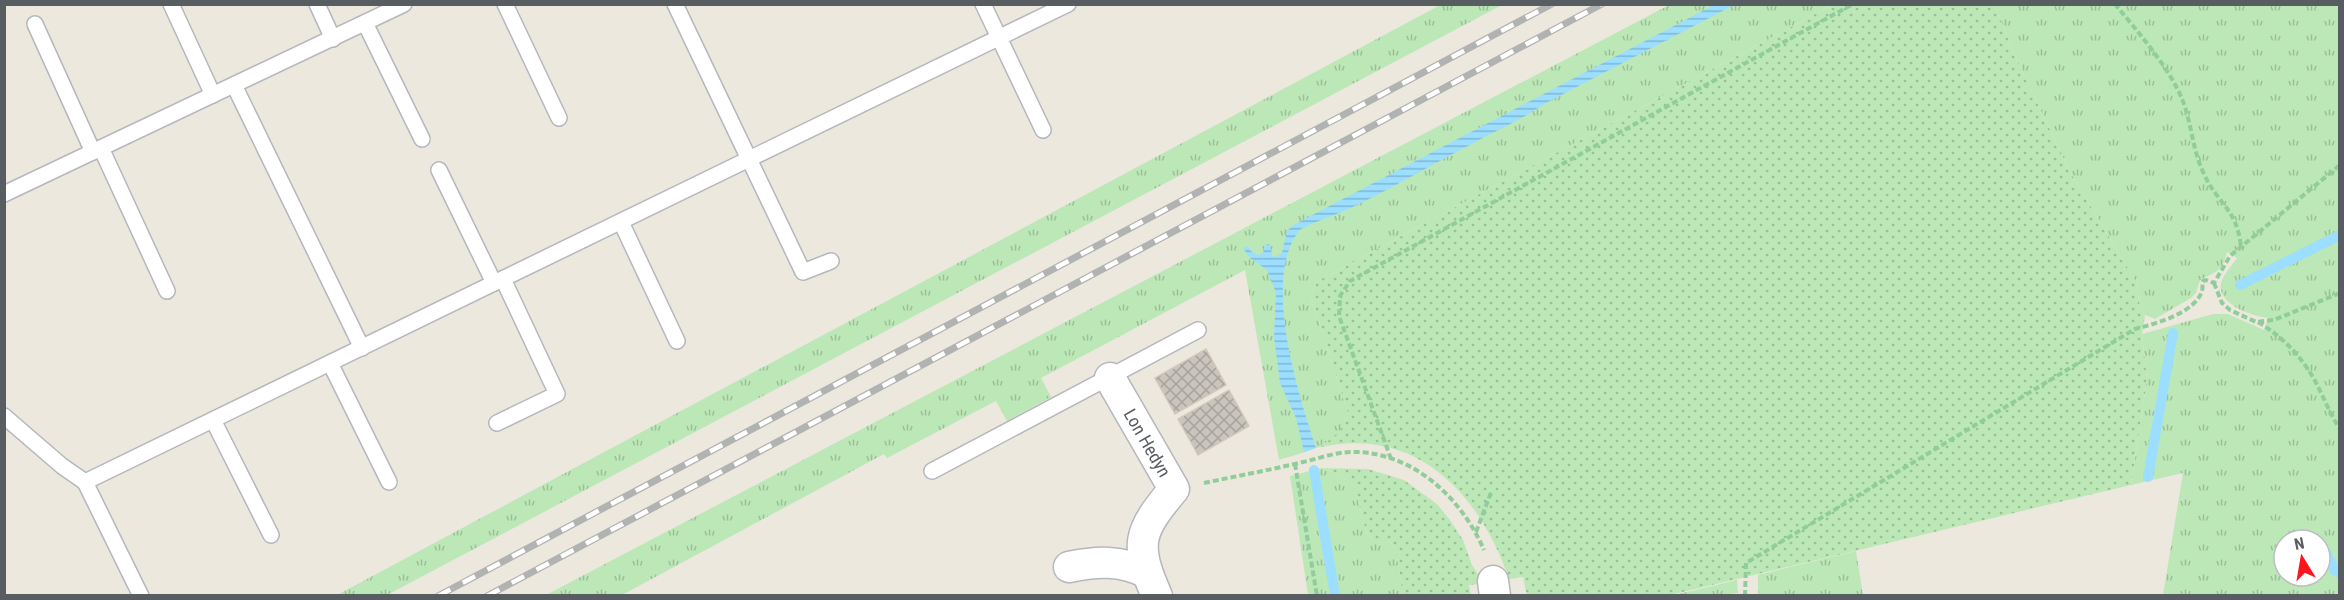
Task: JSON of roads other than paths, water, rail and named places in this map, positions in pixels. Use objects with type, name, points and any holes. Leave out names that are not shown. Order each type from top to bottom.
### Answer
[{"type":"street","name":"Lon Hedyn","points":[[1110,378],[1174,489],[1160,507],[1142,542],[1142,558],[1152,584]]},
{"type":"street","name":"Lon Hedyn","points":[[1069,567],[1111,562],[1130,565],[1152,584]]},
{"type":"lane","points":[[171,4],[213,95]]},
{"type":"lane","points":[[316,4],[333,39]]},
{"type":"lane","points":[[4,194],[404,4]]},
{"type":"lane","points":[[505,4],[559,118]]},
{"type":"lane","points":[[675,4],[803,272],[831,261]]},
{"type":"lane","points":[[983,4],[1043,130]]},
{"type":"lane","points":[[85,482],[1068,4]]},
{"type":"lane","points":[[365,23],[422,139]]},
{"type":"lane","points":[[35,24],[167,291]]},
{"type":"lane","points":[[234,85],[362,348]]},
{"type":"lane","points":[[439,170],[556,394],[497,423]]},
{"type":"lane","points":[[621,222],[677,341]]},
{"type":"lane","points":[[932,471],[1198,330]]},
{"type":"lane","points":[[330,363],[389,482]]},
{"type":"lane","points":[[4,416],[62,466],[85,482],[141,596]]},
{"type":"lane","points":[[213,420],[271,535]]},
{"type":"water","points":[[1716,4],[1734,5],[1375,196],[1299,231],[1288,252],[1283,278],[1283,307],[1293,369],[1316,448],[1304,452],[1296,418],[1280,383],[1274,337],[1276,293],[1267,270],[1250,258],[1243,248],[1248,246],[1257,255],[1263,253],[1265,245],[1270,244],[1272,256],[1275,257],[1282,253],[1287,231],[1295,224]]},
{"type":"waterway","points":[[2240,285],[2340,235]]},
{"type":"waterway","points":[[2148,477],[2173,333]]},
{"type":"waterway","points":[[1314,470],[1335,596]]},
{"type":"waterway","points":[[2332,565],[2335,571],[2340,573]]},
{"type":"railway","points":[[438,596],[1552,4]]},
{"type":"railway","points":[[487,596],[1602,4]]}]
